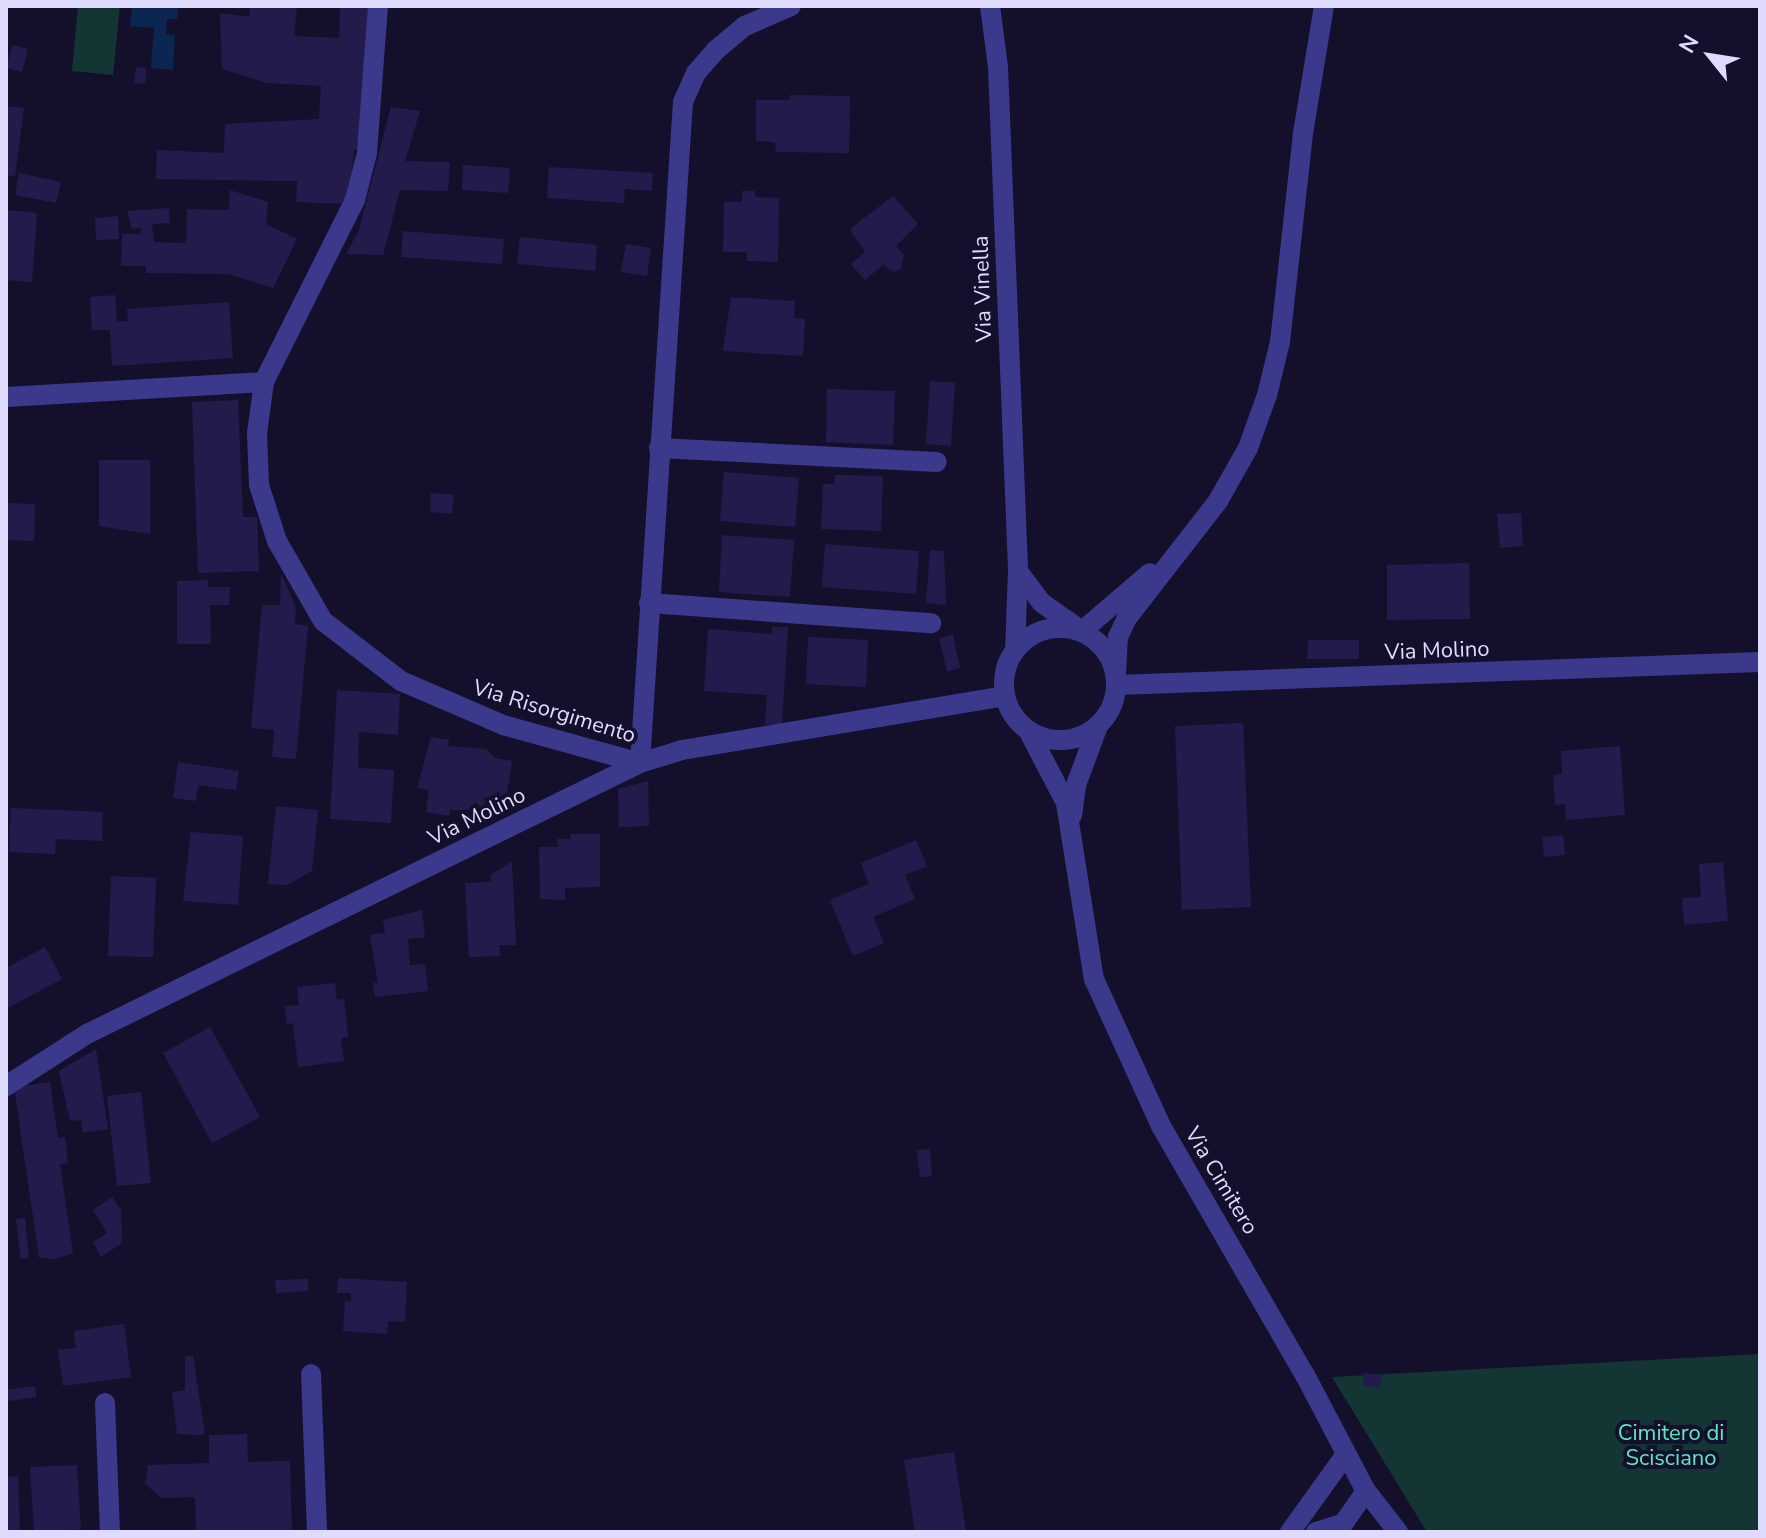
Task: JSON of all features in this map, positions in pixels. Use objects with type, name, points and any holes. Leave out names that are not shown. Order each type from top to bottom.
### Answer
[{"type":"street","name":"Via Risorgimento","points":[[378,6],[367,153],[355,200],[264,382],[257,433],[259,485],[277,541],[323,621],[390,674],[450,705],[640,763],[683,102],[696,73],[716,50],[745,26],[791,6]]},
{"type":"street","name":"Via Vinella","points":[[991,6],[1018,570],[1015,650]]},
{"type":"street","points":[[1071,827],[1076,785],[1098,726],[1110,711],[1116,679],[1118,637],[1127,618],[1181,549],[1241,461],[1267,395],[1280,342],[1303,133],[1324,6]]},
{"type":"street","points":[[6,397],[264,382]]},
{"type":"street","points":[[659,448],[937,462]]},
{"type":"street","points":[[1071,827],[1058,780],[1029,732],[1015,719],[1005,696],[1006,666],[1015,650],[1045,629],[1082,631],[1181,549]]},
{"type":"street","points":[[1018,570],[1030,591],[1098,641],[1116,679]]},
{"type":"street","points":[[649,603],[931,623]]},
{"type":"street","name":"Via Molino","points":[[1116,679],[1760,662]]},
{"type":"street","name":"Via Molino","points":[[6,1086],[87,1034],[640,763],[682,750],[1005,696]]},
{"type":"street","points":[[1029,732],[1064,741],[1098,726]]},
{"type":"street","name":"Via Cimitero","points":[[1071,827],[1094,979],[1161,1126],[1366,1491],[1398,1532]]},
{"type":"street","points":[[311,1374],[317,1532]]},
{"type":"street","points":[[105,1403],[110,1532]]},
{"type":"street","points":[[1290,1532],[1346,1454]]},
{"type":"street","points":[[1321,1532],[1343,1524],[1366,1491]]},
{"type":"green space","points":[[78,6],[120,6],[113,75],[72,71]]},
{"type":"green space","name":"Cimitero di Scisciano","points":[[1760,1354],[1760,1532],[1427,1532],[1332,1377]]},
{"type":"water","points":[[132,6],[178,6],[177,19],[167,19],[166,34],[175,35],[173,70],[151,68],[154,28],[130,26]]},
{"type":"building","points":[[250,6],[297,6],[294,36],[339,38],[340,6],[368,6],[363,151],[354,150],[349,204],[296,202],[297,181],[156,179],[157,150],[224,153],[225,124],[319,119],[321,86],[267,83],[222,69],[220,13],[250,17]]},
{"type":"building","points":[[12,45],[28,49],[22,72],[6,68]]},
{"type":"building","points":[[136,67],[146,68],[145,84],[134,83]]},
{"type":"building","points":[[790,95],[850,96],[849,153],[776,152],[775,142],[756,141],[756,100],[790,100]]},
{"type":"building","points":[[6,106],[24,108],[15,176],[6,175]]},
{"type":"building","points":[[391,107],[420,111],[405,161],[450,162],[448,191],[400,190],[383,255],[346,254],[359,230]]},
{"type":"building","points":[[463,165],[510,168],[508,193],[462,190]]},
{"type":"building","points":[[549,167],[653,173],[652,191],[625,189],[624,203],[547,198]]},
{"type":"building","points":[[19,173],[61,182],[56,203],[15,195]]},
{"type":"building","points":[[230,190],[268,202],[266,224],[297,239],[273,288],[228,274],[146,273],[146,266],[121,266],[122,234],[140,234],[141,228],[132,229],[127,211],[169,208],[170,223],[152,224],[154,242],[186,243],[187,209],[229,210]]},
{"type":"building","points":[[742,191],[755,191],[755,197],[779,198],[778,262],[747,261],[747,252],[723,252],[724,202],[742,202]]},
{"type":"building","points":[[893,196],[918,224],[896,246],[904,255],[901,269],[894,272],[883,265],[865,280],[851,264],[865,252],[850,229]]},
{"type":"building","points":[[6,210],[37,213],[32,282],[6,280]]},
{"type":"building","points":[[118,216],[119,239],[96,240],[95,218]]},
{"type":"building","points":[[403,231],[504,239],[502,264],[401,257]]},
{"type":"building","points":[[520,237],[597,245],[595,271],[517,264]]},
{"type":"building","points":[[626,244],[651,248],[647,276],[621,272]]},
{"type":"building","points":[[115,295],[117,322],[128,321],[127,309],[229,302],[233,358],[112,366],[110,330],[92,330],[90,297]]},
{"type":"building","points":[[731,297],[795,301],[794,318],[805,319],[803,356],[723,351]]},
{"type":"building","points":[[930,381],[955,383],[951,446],[926,444]]},
{"type":"building","points":[[827,389],[895,391],[893,445],[826,442]]},
{"type":"building","points":[[238,400],[243,517],[257,517],[259,571],[198,573],[192,402]]},
{"type":"building","points":[[99,460],[150,460],[150,534],[99,526]]},
{"type":"building","points":[[724,472],[799,478],[795,527],[720,521]]},
{"type":"building","points":[[835,475],[883,476],[881,531],[821,529],[823,484],[834,484]]},
{"type":"building","points":[[431,493],[454,495],[452,514],[430,512]]},
{"type":"building","points":[[6,503],[35,504],[34,541],[6,540]]},
{"type":"building","points":[[1521,513],[1523,546],[1500,548],[1497,514]]},
{"type":"building","points":[[722,535],[794,540],[790,597],[719,592]]},
{"type":"building","points":[[825,544],[919,551],[916,594],[822,587]]},
{"type":"building","points":[[930,550],[944,551],[946,605],[926,603]]},
{"type":"building","points":[[1469,563],[1470,619],[1387,620],[1387,565]]},
{"type":"building","points":[[281,574],[296,607],[295,624],[308,626],[296,759],[272,757],[274,730],[251,728],[262,605],[280,605]]},
{"type":"building","points":[[208,580],[208,587],[230,587],[229,605],[210,605],[211,644],[177,644],[177,581]]},
{"type":"building","points":[[772,627],[788,627],[782,724],[765,725],[767,695],[704,691],[708,629],[772,634]]},
{"type":"building","points":[[953,635],[960,668],[947,672],[939,638]]},
{"type":"building","points":[[808,637],[868,640],[866,687],[806,684]]},
{"type":"building","points":[[1308,640],[1359,640],[1359,659],[1307,659]]},
{"type":"building","points":[[337,690],[400,694],[398,735],[359,732],[358,768],[394,770],[391,823],[330,819]]},
{"type":"building","points":[[1243,723],[1251,907],[1182,910],[1175,726]]},
{"type":"building","points":[[431,737],[449,740],[448,746],[486,749],[495,758],[512,761],[506,798],[497,797],[486,810],[450,810],[449,816],[426,812],[429,790],[417,788]]},
{"type":"building","points":[[1620,746],[1625,815],[1566,820],[1565,804],[1555,805],[1553,775],[1562,774],[1561,751]]},
{"type":"building","points":[[178,762],[239,771],[236,790],[198,785],[196,801],[173,798]]},
{"type":"building","points":[[648,781],[649,826],[619,827],[618,789]]},
{"type":"building","points":[[276,806],[318,810],[312,871],[287,885],[268,884]]},
{"type":"building","points":[[11,808],[103,812],[102,841],[56,839],[55,854],[9,852]]},
{"type":"building","points":[[191,832],[243,836],[238,905],[183,901]]},
{"type":"building","points":[[570,834],[600,834],[600,887],[565,888],[565,900],[540,899],[539,847],[558,847],[557,839],[571,839]]},
{"type":"building","points":[[1563,835],[1565,855],[1544,857],[1542,837]]},
{"type":"building","points":[[916,840],[927,866],[905,875],[915,899],[873,917],[884,943],[853,956],[830,900],[869,884],[861,863]]},
{"type":"building","points":[[512,861],[516,945],[499,945],[500,956],[469,957],[465,883],[491,882],[491,875]]},
{"type":"building","points":[[1723,862],[1728,921],[1684,925],[1682,898],[1701,897],[1699,864]]},
{"type":"building","points":[[111,876],[156,878],[153,957],[108,956]]},
{"type":"building","points":[[422,910],[425,937],[408,939],[410,965],[425,964],[428,991],[375,997],[373,983],[378,983],[370,935],[385,933],[383,920]]},
{"type":"building","points":[[45,947],[62,979],[6,1009],[6,968]]},
{"type":"building","points":[[335,983],[337,1000],[344,999],[348,1037],[341,1038],[344,1061],[298,1067],[293,1023],[287,1024],[285,1006],[299,1005],[297,987]]},
{"type":"building","points":[[210,1027],[260,1117],[212,1143],[163,1053]]},
{"type":"building","points":[[96,1049],[108,1129],[83,1133],[81,1120],[70,1121],[59,1071]]},
{"type":"building","points":[[50,1082],[58,1138],[65,1137],[68,1163],[60,1164],[73,1253],[56,1259],[39,1258],[14,1087]]},
{"type":"building","points":[[141,1092],[151,1183],[117,1186],[107,1096]]},
{"type":"building","points":[[930,1149],[932,1176],[920,1177],[917,1150]]},
{"type":"building","points":[[112,1197],[121,1210],[122,1243],[101,1257],[93,1242],[107,1233],[93,1210]]},
{"type":"building","points":[[25,1218],[29,1258],[21,1259],[16,1219]]},
{"type":"building","points":[[338,1278],[407,1282],[405,1322],[388,1321],[387,1334],[343,1331],[345,1301],[351,1302],[351,1293],[337,1293]]},
{"type":"building","points":[[308,1279],[308,1291],[276,1293],[275,1280]]},
{"type":"building","points":[[124,1324],[131,1377],[63,1386],[58,1350],[76,1348],[74,1331]]},
{"type":"building","points":[[193,1355],[205,1435],[177,1434],[172,1392],[185,1390],[185,1357]]},
{"type":"building","points":[[1364,1373],[1382,1375],[1380,1388],[1363,1386]]},
{"type":"building","points":[[35,1386],[36,1397],[9,1401],[7,1390]]},
{"type":"building","points":[[247,1434],[248,1462],[290,1461],[292,1532],[196,1532],[195,1497],[162,1498],[145,1484],[148,1465],[209,1463],[209,1435]]},
{"type":"building","points":[[954,1452],[966,1532],[915,1532],[904,1460]]},
{"type":"building","points":[[77,1465],[81,1529],[34,1532],[30,1467]]},
{"type":"building","points":[[18,1476],[20,1532],[6,1532],[6,1477]]}]
